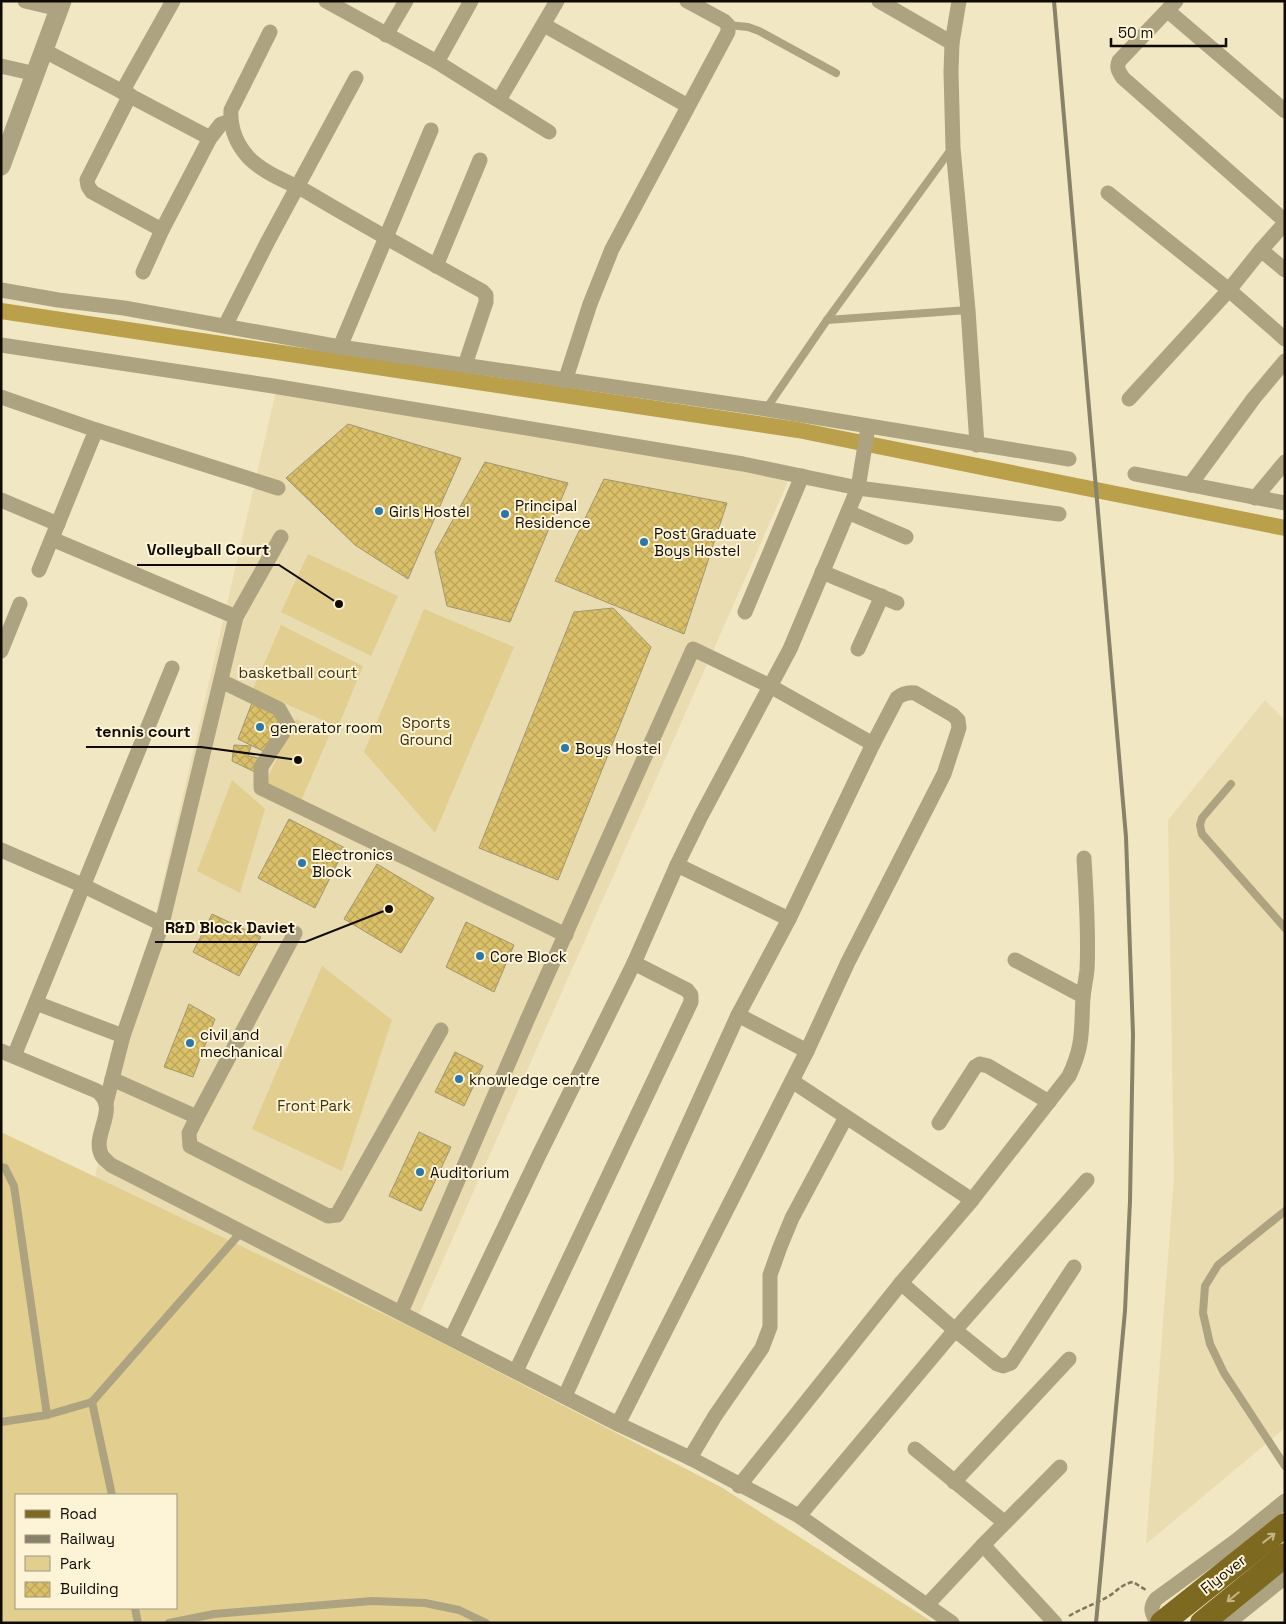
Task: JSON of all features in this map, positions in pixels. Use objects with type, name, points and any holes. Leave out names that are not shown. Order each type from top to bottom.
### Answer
[{"type":"main road","name":"Flyover","points":[[1162,1623],[1285,1525]]},
{"type":"main road","name":"Flyover","points":[[1202,1623],[1285,1555]]},
{"type":"street","points":[[1,166],[5,145],[36,74],[61,5],[25,1]]},
{"type":"street","points":[[162,230],[92,192],[87,180],[126,93],[173,1]]},
{"type":"street","points":[[326,1],[344,5],[386,35],[437,62],[549,132]]},
{"type":"street","points":[[386,35],[406,1]]},
{"type":"street","points":[[437,62],[470,1]]},
{"type":"street","points":[[499,100],[557,1]]},
{"type":"street","points":[[565,381],[590,304],[612,249],[728,32],[728,25],[724,21],[687,1]]},
{"type":"street","points":[[879,1],[952,43]]},
{"type":"street","points":[[959,1],[952,43],[953,148],[968,310],[977,445]]},
{"type":"street","points":[[1129,399],[1229,290],[1285,222],[1123,78],[1118,72],[1117,66],[1119,61],[1172,6],[1285,111]]},
{"type":"street","points":[[544,25],[688,106]]},
{"type":"street","points":[[270,32],[231,110],[230,121],[242,149],[251,159],[272,174],[482,291],[486,295],[486,302],[464,365]]},
{"type":"street","points":[[44,50],[210,138]]},
{"type":"street","points":[[1,66],[36,74]]},
{"type":"street","points":[[225,326],[247,280],[356,78]]},
{"type":"street","points":[[143,272],[162,230],[210,138],[221,124],[230,121]]},
{"type":"street","points":[[340,347],[431,130]]},
{"type":"street","points":[[436,266],[480,160]]},
{"type":"street","points":[[1108,193],[1229,290],[1285,340]]},
{"type":"street","points":[[1261,250],[1285,270]]},
{"type":"street","points":[[1,290],[58,300],[124,308],[340,347],[766,409],[867,434],[977,445],[1069,458]]},
{"type":"street","points":[[1,345],[274,386],[743,464],[858,488],[1059,514]]},
{"type":"street","points":[[1190,485],[1254,398],[1285,361]]},
{"type":"street","points":[[1,397],[96,430],[278,488]]},
{"type":"street","points":[[39,570],[96,430]]},
{"type":"street","points":[[452,1337],[538,1154],[634,963],[677,865],[701,816],[790,649],[858,488],[867,434]]},
{"type":"street","points":[[1256,498],[1285,462]]},
{"type":"street","points":[[1135,474],[1285,504]]},
{"type":"street","points":[[746,612],[802,476]]},
{"type":"street","points":[[1,500],[55,532],[236,617]]},
{"type":"street","points":[[848,512],[906,537]]},
{"type":"street","points":[[281,537],[236,617],[162,924],[123,1036],[112,1079],[99,1142],[101,1155],[111,1165],[452,1337],[618,1424],[690,1458],[799,1516],[952,1623]]},
{"type":"street","points":[[822,572],[898,603]]},
{"type":"street","points":[[858,649],[882,596]]},
{"type":"street","points":[[1,651],[20,604]]},
{"type":"street","points":[[401,1312],[693,650],[770,686],[873,744]]},
{"type":"street","points":[[106,1103],[103,1096],[97,1091],[8,1053],[36,1003],[82,885],[172,668]]},
{"type":"street","points":[[221,681],[280,709],[288,725],[261,767],[261,788],[566,935]]},
{"type":"street","points":[[565,1396],[738,1015],[789,918],[897,698],[908,692],[915,693],[953,715],[958,720],[957,737],[944,774],[848,962],[792,1081],[618,1424]]},
{"type":"street","points":[[1,850],[82,885],[162,924]]},
{"type":"street","points":[[740,1486],[901,1282],[972,1200],[1069,1076],[1078,1057],[1082,1035],[1083,996],[1087,971],[1084,858]]},
{"type":"street","points":[[677,865],[789,918]]},
{"type":"street","points":[[295,933],[196,1117],[189,1132],[190,1146],[328,1216],[337,1215],[441,1030]]},
{"type":"street","points":[[1015,960],[1083,996]]},
{"type":"street","points":[[516,1371],[690,1002],[691,995],[688,990],[634,963]]},
{"type":"street","points":[[36,1003],[123,1036]]},
{"type":"street","points":[[738,1015],[807,1051]]},
{"type":"street","points":[[939,1123],[975,1067],[980,1064],[988,1066],[1049,1102]]},
{"type":"street","points":[[112,1079],[196,1117]]},
{"type":"street","points":[[792,1081],[972,1200]]},
{"type":"street","points":[[690,1458],[715,1416],[762,1348],[770,1327],[770,1275],[792,1218],[846,1116]]},
{"type":"street","points":[[799,1516],[955,1330],[1087,1180]]},
{"type":"street","points":[[901,1282],[997,1364],[1008,1365],[1074,1267]]},
{"type":"street","points":[[954,1482],[1069,1359]]},
{"type":"street","points":[[915,1449],[1004,1522]]},
{"type":"street","points":[[928,1605],[982,1545],[1060,1467]]},
{"type":"street","points":[[1157,1623],[1152,1613],[1152,1605],[1156,1599],[1238,1540],[1285,1501]]},
{"type":"street","points":[[982,1545],[1059,1621]]},
{"type":"street","points":[[1228,1623],[1285,1577]]},
{"type":"lane","points":[[728,25],[748,27],[759,31],[836,73]]},
{"type":"lane","points":[[766,409],[827,320],[953,148]]},
{"type":"lane","points":[[827,320],[968,310]]},
{"type":"lane","points":[[1231,784],[1202,818],[1200,825],[1202,834],[1285,928]]},
{"type":"lane","points":[[1,1167],[5,1168],[14,1186],[47,1415]]},
{"type":"lane","points":[[1285,1211],[1218,1265],[1205,1286],[1203,1313],[1210,1344],[1224,1373],[1285,1466]]},
{"type":"lane","points":[[1,1422],[47,1415],[92,1402],[242,1231]]},
{"type":"lane","points":[[92,1402],[112,1494]]},
{"type":"lane","points":[[170,1623],[214,1614],[372,1600],[425,1603],[459,1610],[486,1623]]},
{"type":"lane","points":[[135,1609],[138,1623]]},
{"type":"path","points":[[1059,1621],[1109,1596],[1126,1583],[1140,1584],[1156,1599]]},
{"type":"shaded area","points":[[276,391],[790,477],[413,1328],[95,1177]]},
{"type":"shaded area","points":[[1265,700],[1285,720],[1285,1428],[1146,1544],[1174,1179],[1168,820]]},
{"type":"green space","points":[[308,554],[398,596],[371,656],[281,612]]},
{"type":"green space","name":"Sports Ground","points":[[424,609],[514,647],[435,833],[364,752]]},
{"type":"green space","name":"basketball court","points":[[281,625],[363,666],[338,727],[253,689]]},
{"type":"green space","points":[[296,719],[329,736],[301,801],[265,783]]},
{"type":"green space","points":[[232,780],[265,809],[240,893],[197,871]]},
{"type":"green space","name":"Front Park","points":[[322,966],[392,1020],[342,1171],[252,1129]]},
{"type":"green space","points":[[1,1132],[413,1328],[721,1487],[934,1623],[1,1623]]},
{"type":"building","name":"Girls Hostel","points":[[348,424],[461,458],[408,579],[355,545],[286,478]]},
{"type":"building","name":"Principal Residence","points":[[485,462],[568,483],[510,622],[447,606],[435,552]]},
{"type":"building","name":"Post Graduate Boys Hostel","points":[[604,479],[727,503],[684,634],[555,581]]},
{"type":"building","name":"Boys Hostel","points":[[613,608],[651,647],[558,880],[479,848],[574,612]]},
{"type":"building","name":"generator room","points":[[252,703],[282,715],[265,752],[238,739]]},
{"type":"building","points":[[234,745],[251,746],[248,756],[263,759],[257,773],[232,761]]},
{"type":"building","name":"Electronics Block","points":[[289,819],[345,848],[315,908],[258,878]]},
{"type":"building","points":[[377,864],[434,898],[401,953],[344,919]]},
{"type":"building","points":[[212,914],[261,937],[239,976],[193,952]]},
{"type":"building","name":"Core Block","points":[[466,922],[514,945],[494,992],[446,967]]},
{"type":"building","name":"civil and mechanical","points":[[189,1004],[215,1019],[193,1077],[164,1067]]},
{"type":"building","name":"knowledge centre","points":[[455,1052],[483,1066],[464,1106],[435,1092]]},
{"type":"building","name":"Auditorium","points":[[419,1132],[451,1147],[421,1211],[389,1196]]},
{"type":"waterway","points":[[1,311],[798,430],[1285,528]]},
{"type":"railway","points":[[1054,1],[1126,837],[1133,1034],[1130,1201],[1125,1311],[1096,1623]]},
{"type":"place","name":"Girls Hostel","points":[[379,511]]},
{"type":"place","name":"Principal Residence","points":[[505,514]]},
{"type":"place","name":"Post Graduate Boys Hostel","points":[[644,542]]},
{"type":"place","name":"Volleyball Court","points":[[339,604]]},
{"type":"place","name":"generator room","points":[[260,727]]},
{"type":"place","name":"Boys Hostel","points":[[565,748]]},
{"type":"place","name":"tennis court","points":[[298,760]]},
{"type":"place","name":"Electronics Block","points":[[302,863]]},
{"type":"place","name":"R&D Block Daviet","points":[[389,909]]},
{"type":"place","name":"Core Block","points":[[480,956]]},
{"type":"place","name":"civil and mechanical","points":[[190,1043]]},
{"type":"place","name":"knowledge centre","points":[[459,1079]]},
{"type":"place","name":"Auditorium","points":[[420,1172]]}]
